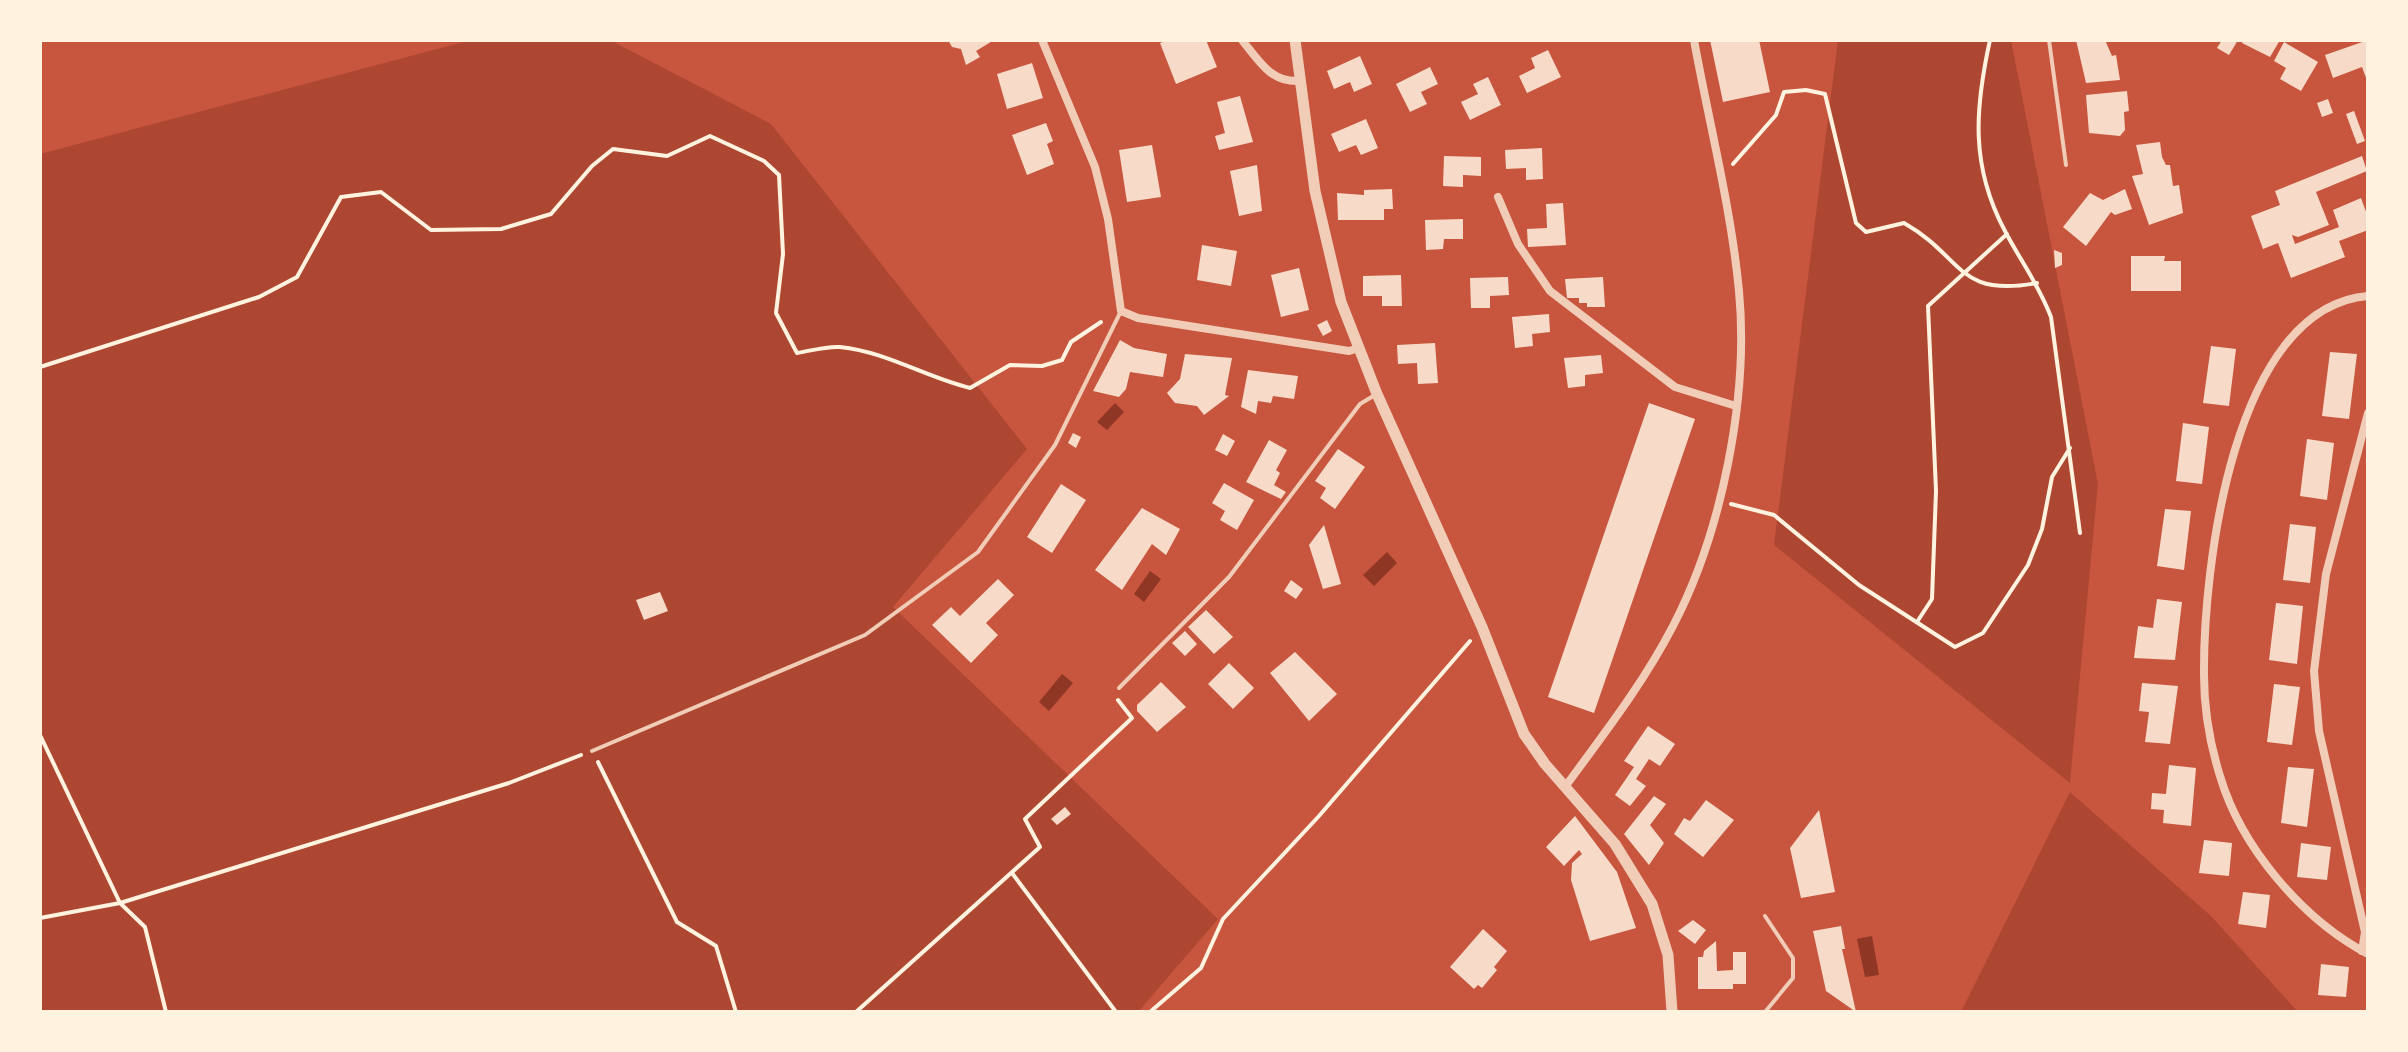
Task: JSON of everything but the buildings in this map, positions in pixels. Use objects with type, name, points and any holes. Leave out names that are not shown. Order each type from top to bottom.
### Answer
[{"type":"street","points":[[1042,40],[1095,167],[1108,219],[1121,311],[1138,318],[1349,351],[1359,348]]},
{"type":"street","points":[[1242,40],[1270,74],[1286,82],[1300,81]]},
{"type":"street","points":[[1295,40],[1315,191],[1331,270],[1359,348],[1482,627],[1524,734],[1615,844],[1652,904],[1668,955],[1672,1012]]},
{"type":"street","points":[[1565,787],[1634,693],[1673,627],[1690,590],[1733,439],[1740,361],[1739,291],[1694,40]]},
{"type":"street","points":[[1498,197],[1518,244],[1550,291],[1675,387],[1736,406]]},
{"type":"street","points":[[2365,953],[2336,934],[2297,897],[2243,832],[2228,798],[2211,742],[2204,676],[2210,564],[2243,422],[2278,356],[2296,334],[2334,307],[2368,296]]},
{"type":"street","points":[[2365,953],[2365,932],[2319,731],[2314,671],[2326,574],[2368,413]]},
{"type":"lane","points":[[2049,40],[2066,165]]},
{"type":"lane","points":[[592,751],[865,635],[978,552],[1055,445],[1121,311]]},
{"type":"lane","points":[[1119,688],[1229,577],[1360,404],[1377,394]]},
{"type":"lane","points":[[1765,916],[1793,958],[1793,978],[1765,1012]]},
{"type":"path","points":[[1990,40],[1978,97],[1977,130],[1985,175],[2007,234],[2037,283],[2051,317],[2080,533]]},
{"type":"path","points":[[1718,173],[1733,164],[1776,115],[1784,92],[1806,90],[1825,94],[1856,223],[1866,232],[1904,223],[1928,237],[1975,282],[2004,289],[2037,283]]},
{"type":"path","points":[[40,367],[259,297],[297,277],[341,197],[381,192],[431,230],[501,229],[551,214],[592,166],[613,149],[667,156],[710,136],[764,161],[779,175],[783,254],[776,313],[797,353],[836,347],[881,354],[941,381],[970,388],[1010,365],[1042,366],[1062,360],[1071,342],[1121,311]]},
{"type":"path","points":[[1917,622],[1932,599],[1936,506],[1928,306],[2007,234]]},
{"type":"path","points":[[1717,500],[1774,515],[1859,585],[1955,647],[1983,633],[2028,565],[2042,529],[2052,477],[2070,448]]},
{"type":"path","points":[[1150,1012],[1201,968],[1223,919],[1319,816],[1482,627]]},
{"type":"path","points":[[856,1012],[1040,847],[1025,819],[1132,718],[1117,699],[1119,688]]},
{"type":"path","points":[[40,735],[120,903],[145,927],[166,1012]]},
{"type":"path","points":[[40,918],[120,903],[509,783],[592,751],[677,922],[716,946],[736,1012]]},
{"type":"path","points":[[1011,873],[1116,1012]]},
{"type":"shaded area","points":[[471,40],[610,40],[771,124],[1027,449],[893,607],[1218,919],[1138,1012],[40,1012],[40,154]]},
{"type":"shaded area","points":[[1838,40],[2011,40],[2098,484],[2070,783],[1774,545]]},
{"type":"shaded area","points":[[1115,403],[1124,412],[1107,430],[1097,422]]},
{"type":"shaded area","points":[[1387,552],[1397,563],[1374,586],[1363,575]]},
{"type":"shaded area","points":[[1150,571],[1161,579],[1144,602],[1134,594]]},
{"type":"shaded area","points":[[1062,674],[1073,683],[1049,711],[1039,702]]},
{"type":"shaded area","points":[[2070,792],[2211,916],[2298,1012],[1961,1012]]},
{"type":"shaded area","points":[[1872,936],[1879,975],[1865,977],[1857,939]]}]
